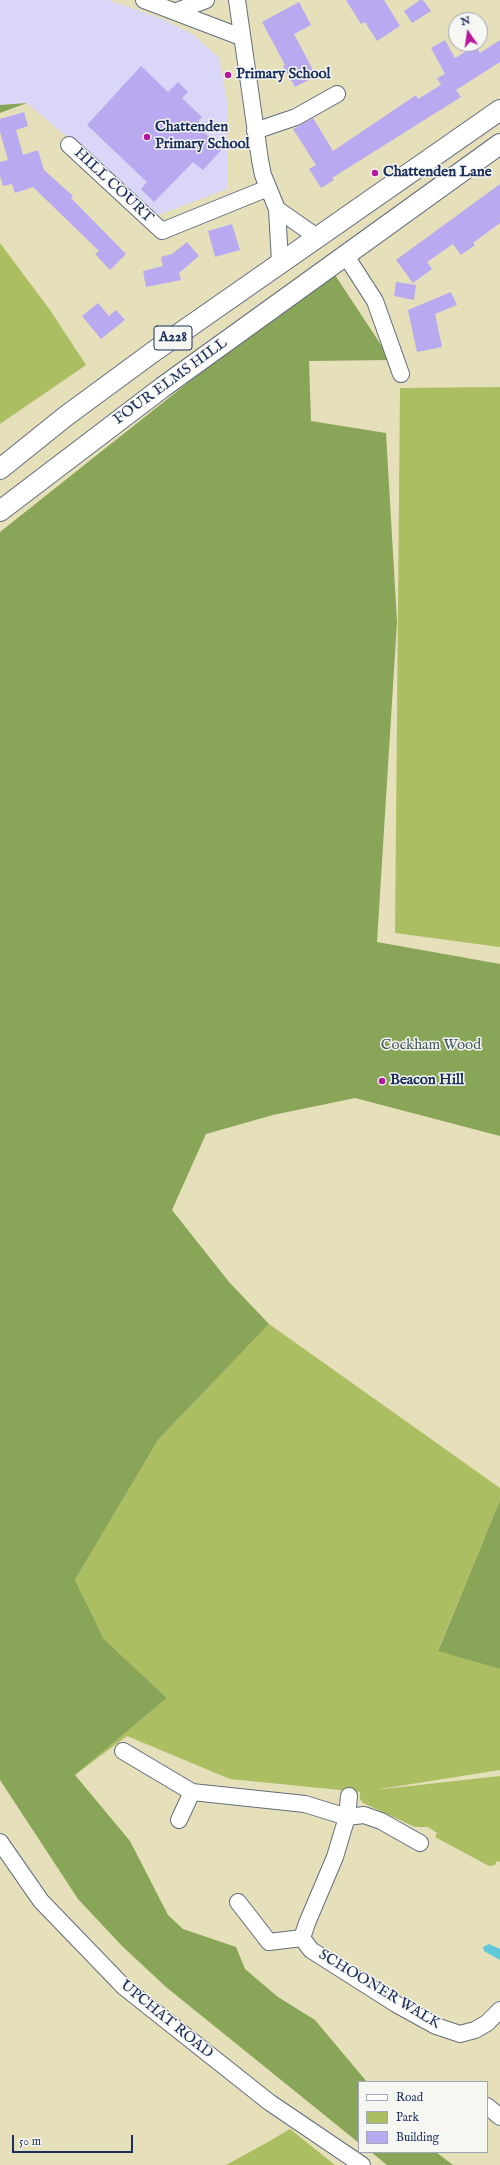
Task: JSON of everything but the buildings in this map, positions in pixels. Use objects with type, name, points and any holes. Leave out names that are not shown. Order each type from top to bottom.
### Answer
[{"type":"main road","name":"A228","points":[[0,469],[78,407],[280,262],[500,110]]},
{"type":"main road","name":"A228","points":[[346,256],[500,144]]},
{"type":"main road","name":"FOUR ELMS HILL","points":[[0,511],[163,387],[346,256]]},
{"type":"street","points":[[144,0],[241,37]]},
{"type":"street","points":[[177,12],[206,0]]},
{"type":"street","points":[[237,0],[241,37],[263,175],[277,209],[280,262]]},
{"type":"street","points":[[255,131],[296,117],[337,94]]},
{"type":"street","name":"HILL COURT","points":[[69,145],[162,231],[268,188]]},
{"type":"street","points":[[277,209],[317,237]]},
{"type":"street","points":[[346,256],[375,301],[402,374]]},
{"type":"street","points":[[123,1751],[192,1792],[305,1804],[347,1817],[364,1815],[381,1821],[420,1843]]},
{"type":"street","points":[[179,1820],[192,1792]]},
{"type":"street","points":[[238,1902],[269,1942],[302,1938],[307,1922],[335,1857],[347,1817],[350,1796]]},
{"type":"street","name":"UPCHAT ROAD","points":[[0,1842],[42,1901],[124,1988],[269,2102],[362,2165]]},
{"type":"street","name":"SCHOONER WALK","points":[[302,1938],[311,1950],[396,2004],[436,2026],[460,2034],[475,2030],[487,2023],[500,2010]]},
{"type":"street","points":[[488,2107],[500,2118]]},
{"type":"shaded area","name":"Chattenden Primary School","points":[[0,0],[109,0],[162,19],[194,35],[219,58],[227,100],[227,189],[158,215],[27,103],[0,105]]},
{"type":"green space","points":[[27,103],[0,113],[0,105]]},
{"type":"green space","points":[[0,243],[50,310],[86,365],[0,424]]},
{"type":"green space","name":"Cockham Wood","points":[[331,269],[391,360],[309,361],[311,421],[386,433],[397,622],[377,942],[500,964],[500,1136],[355,1098],[273,1115],[206,1134],[172,1210],[229,1282],[269,1324],[158,1440],[75,1580],[104,1639],[167,1698],[75,1775],[130,1841],[168,1915],[183,1929],[236,1947],[245,1969],[278,1997],[315,2020],[366,2081],[358,2081],[358,2142],[166,1987],[122,1946],[78,1899],[0,1780],[0,532]]},
{"type":"green space","points":[[500,387],[500,947],[395,933],[400,388]]},
{"type":"green space","points":[[269,1324],[500,1488],[500,1500],[438,1650],[500,1669],[500,1770],[374,1790],[500,1776],[500,1862],[497,1861],[495,1865],[489,1866],[435,1837],[437,1833],[428,1827],[415,1827],[363,1803],[360,1799],[360,1792],[230,1779],[127,1736],[75,1775],[167,1698],[104,1639],[75,1580],[158,1440]]},
{"type":"green space","points":[[500,1500],[500,1669],[438,1651]]},
{"type":"green space","points":[[290,2129],[335,2165],[226,2165],[268,2142]]},
{"type":"green space","points":[[372,2153],[437,2153],[453,2165],[387,2165]]},
{"type":"water","points":[[489,1944],[500,1949],[500,1960],[484,1951],[483,1947]]},
{"type":"place","name":"Primary School","points":[[228,75]]},
{"type":"place","name":"Chattenden Primary School","points":[[147,137]]},
{"type":"place","name":"Chattenden Lane","points":[[375,173]]},
{"type":"place","name":"Beacon Hill","points":[[382,1081]]}]
